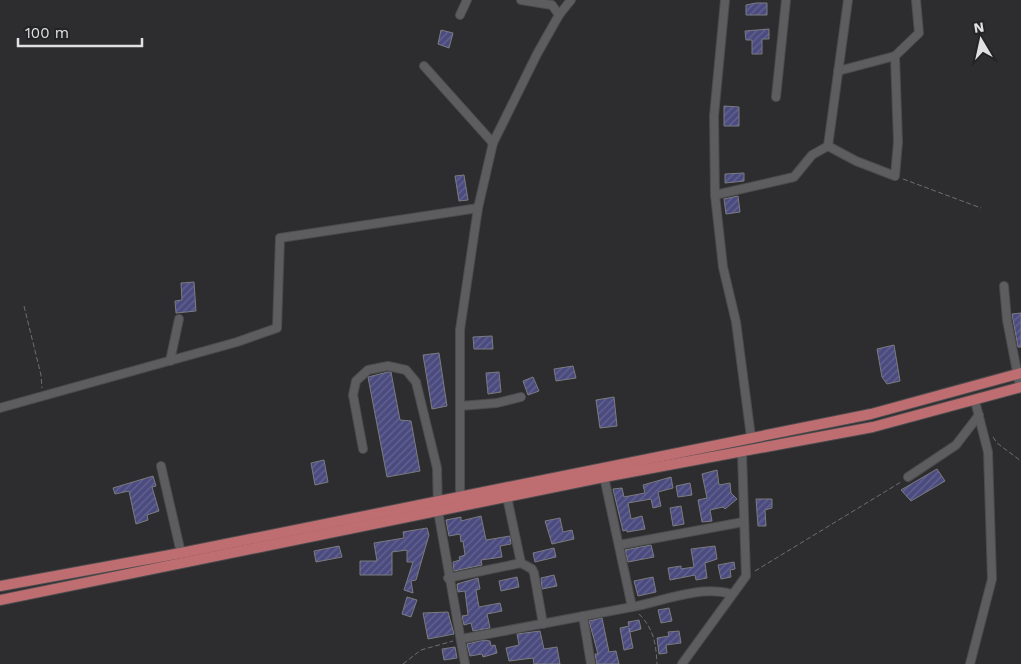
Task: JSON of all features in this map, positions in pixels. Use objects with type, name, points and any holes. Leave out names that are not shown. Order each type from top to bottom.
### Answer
[{"type":"main road","points":[[0,586],[439,506],[507,497],[751,437],[871,414],[1019,373]]},
{"type":"main road","points":[[0,600],[439,506],[460,496],[603,472],[742,453],[873,427],[1021,387]]},
{"type":"main road","points":[[871,414],[873,427]]},
{"type":"main road","points":[[822,424],[824,437]]},
{"type":"street","points":[[460,15],[467,0]]},
{"type":"street","points":[[521,0],[552,5],[559,15]]},
{"type":"street","points":[[460,496],[460,330],[478,208],[493,142],[559,15],[571,0]]},
{"type":"street","points":[[726,0],[714,116],[715,195],[723,267],[736,322],[751,437]]},
{"type":"street","points":[[776,96],[786,0]]},
{"type":"street","points":[[828,146],[848,0]]},
{"type":"street","points":[[838,71],[895,56],[919,33],[916,0]]},
{"type":"street","points":[[828,146],[856,161],[895,176],[898,127],[895,56]]},
{"type":"street","points":[[424,66],[493,142]]},
{"type":"street","points":[[715,195],[794,177],[812,155],[828,146]]},
{"type":"street","points":[[0,408],[170,361],[277,328],[280,238],[478,208]]},
{"type":"street","points":[[1004,286],[1007,320],[1021,387]]},
{"type":"street","points":[[170,361],[179,318]]},
{"type":"street","points":[[363,449],[353,395],[356,381],[368,370],[388,366],[406,370],[416,382],[437,468],[439,506],[448,578],[465,664]]},
{"type":"street","points":[[460,406],[497,403],[521,397]]},
{"type":"street","points":[[970,664],[992,579],[988,452],[975,400]]},
{"type":"street","points":[[908,477],[956,445],[979,415]]},
{"type":"street","points":[[682,664],[731,594],[746,576],[742,453]]},
{"type":"street","points":[[161,466],[181,553]]},
{"type":"street","points":[[603,472],[632,606]]},
{"type":"street","points":[[507,497],[521,563]]},
{"type":"street","points":[[619,545],[744,522]]},
{"type":"street","points":[[448,578],[521,563],[532,569],[534,573],[543,624]]},
{"type":"street","points":[[461,639],[706,591],[720,591],[731,594]]},
{"type":"street","points":[[583,616],[591,664]]},
{"type":"path","points":[[895,176],[981,208]]},
{"type":"path","points":[[24,306],[42,375],[42,396]]},
{"type":"path","points":[[985,435],[989,431],[998,443],[1021,461]]},
{"type":"path","points":[[746,576],[908,477]]},
{"type":"path","points":[[632,606],[652,630],[656,640],[657,664]]},
{"type":"path","points":[[403,664],[421,650],[461,639]]},
{"type":"building","points":[[767,3],[767,15],[746,15],[746,5]]},
{"type":"building","points":[[769,29],[769,39],[762,39],[762,54],[752,54],[752,40],[746,40],[745,31]]},
{"type":"building","points":[[441,30],[453,33],[449,48],[438,44]]},
{"type":"building","points":[[724,106],[739,107],[739,126],[724,126]]},
{"type":"building","points":[[744,173],[744,181],[725,183],[725,174]]},
{"type":"building","points":[[464,175],[468,200],[459,201],[455,176]]},
{"type":"building","points":[[738,196],[740,212],[726,214],[724,199]]},
{"type":"building","points":[[194,282],[196,311],[176,313],[175,301],[182,300],[181,283]]},
{"type":"building","points":[[1021,313],[1021,347],[1018,347],[1012,314]]},
{"type":"building","points":[[492,336],[493,349],[474,349],[473,337]]},
{"type":"building","points":[[894,345],[900,381],[887,384],[882,377],[877,349]]},
{"type":"building","points":[[439,353],[447,406],[432,409],[423,355]]},
{"type":"building","points":[[573,366],[576,378],[556,381],[554,369]]},
{"type":"building","points":[[391,372],[400,420],[411,421],[420,471],[387,477],[368,377]]},
{"type":"building","points":[[499,372],[501,392],[488,394],[486,373]]},
{"type":"building","points":[[533,377],[539,391],[528,395],[523,381]]},
{"type":"building","points":[[614,397],[617,426],[600,428],[596,400]]},
{"type":"building","points":[[324,460],[328,482],[315,485],[311,463]]},
{"type":"building","points":[[937,469],[945,481],[911,501],[901,490]]},
{"type":"building","points":[[717,470],[719,485],[730,483],[731,493],[737,499],[725,509],[723,507],[710,510],[712,521],[702,522],[698,500],[707,498],[702,474]]},
{"type":"building","points":[[153,476],[156,486],[152,487],[159,511],[147,515],[148,520],[136,524],[129,491],[115,494],[113,488]]},
{"type":"building","points":[[671,477],[673,488],[658,492],[661,506],[653,508],[651,499],[628,503],[631,519],[642,516],[645,529],[623,531],[613,489],[622,488],[624,497],[645,493],[643,485]]},
{"type":"building","points":[[690,483],[692,495],[678,497],[676,486]]},
{"type":"building","points":[[756,499],[772,499],[772,508],[765,510],[766,526],[758,526]]},
{"type":"building","points":[[681,506],[684,524],[673,526],[670,508]]},
{"type":"building","points":[[481,516],[486,540],[510,536],[511,544],[500,546],[502,557],[481,560],[482,565],[454,571],[453,562],[460,560],[459,557],[465,555],[463,541],[461,542],[460,534],[449,536],[446,520],[461,517],[461,521]]},
{"type":"building","points":[[560,518],[563,532],[572,530],[574,539],[552,544],[545,521]]},
{"type":"building","points":[[427,528],[429,535],[416,580],[411,581],[413,593],[404,590],[413,562],[407,562],[407,550],[392,552],[392,575],[360,575],[360,561],[377,561],[374,543],[404,538],[403,532]]},
{"type":"building","points":[[651,545],[654,557],[628,562],[625,550]]},
{"type":"building","points":[[339,546],[342,557],[316,562],[314,551]]},
{"type":"building","points":[[715,546],[717,559],[705,563],[707,578],[696,580],[695,575],[670,580],[668,568],[694,567],[691,549]]},
{"type":"building","points":[[554,548],[556,557],[535,562],[533,553]]},
{"type":"building","points":[[734,562],[735,569],[730,570],[731,577],[721,579],[718,565]]},
{"type":"building","points":[[554,575],[557,586],[542,589],[541,578]]},
{"type":"building","points":[[517,577],[519,587],[501,591],[499,581]]},
{"type":"building","points":[[653,577],[656,592],[638,596],[634,581]]},
{"type":"building","points":[[478,578],[480,589],[476,590],[479,607],[500,603],[502,611],[487,614],[490,628],[473,631],[471,623],[464,625],[462,616],[468,615],[465,591],[458,592],[457,584]]},
{"type":"building","points":[[407,597],[417,600],[411,617],[402,614]]},
{"type":"building","points":[[669,608],[672,621],[661,623],[658,610]]},
{"type":"building","points":[[448,612],[454,634],[428,639],[423,613]]},
{"type":"building","points":[[602,618],[609,652],[616,651],[619,664],[597,664],[595,654],[598,654],[589,621]]},
{"type":"building","points":[[639,620],[641,629],[630,632],[629,628],[633,648],[624,650],[620,628],[629,626],[628,622]]},
{"type":"building","points":[[540,631],[544,649],[557,647],[560,664],[534,664],[533,658],[509,661],[506,648],[519,645],[517,634]]},
{"type":"building","points":[[679,631],[681,643],[666,645],[667,653],[659,654],[657,638],[669,636],[668,632]]},
{"type":"building","points":[[484,640],[490,641],[491,646],[495,645],[497,653],[483,657],[482,654],[470,656],[467,644]]},
{"type":"building","points":[[455,647],[457,658],[444,660],[442,649]]}]
